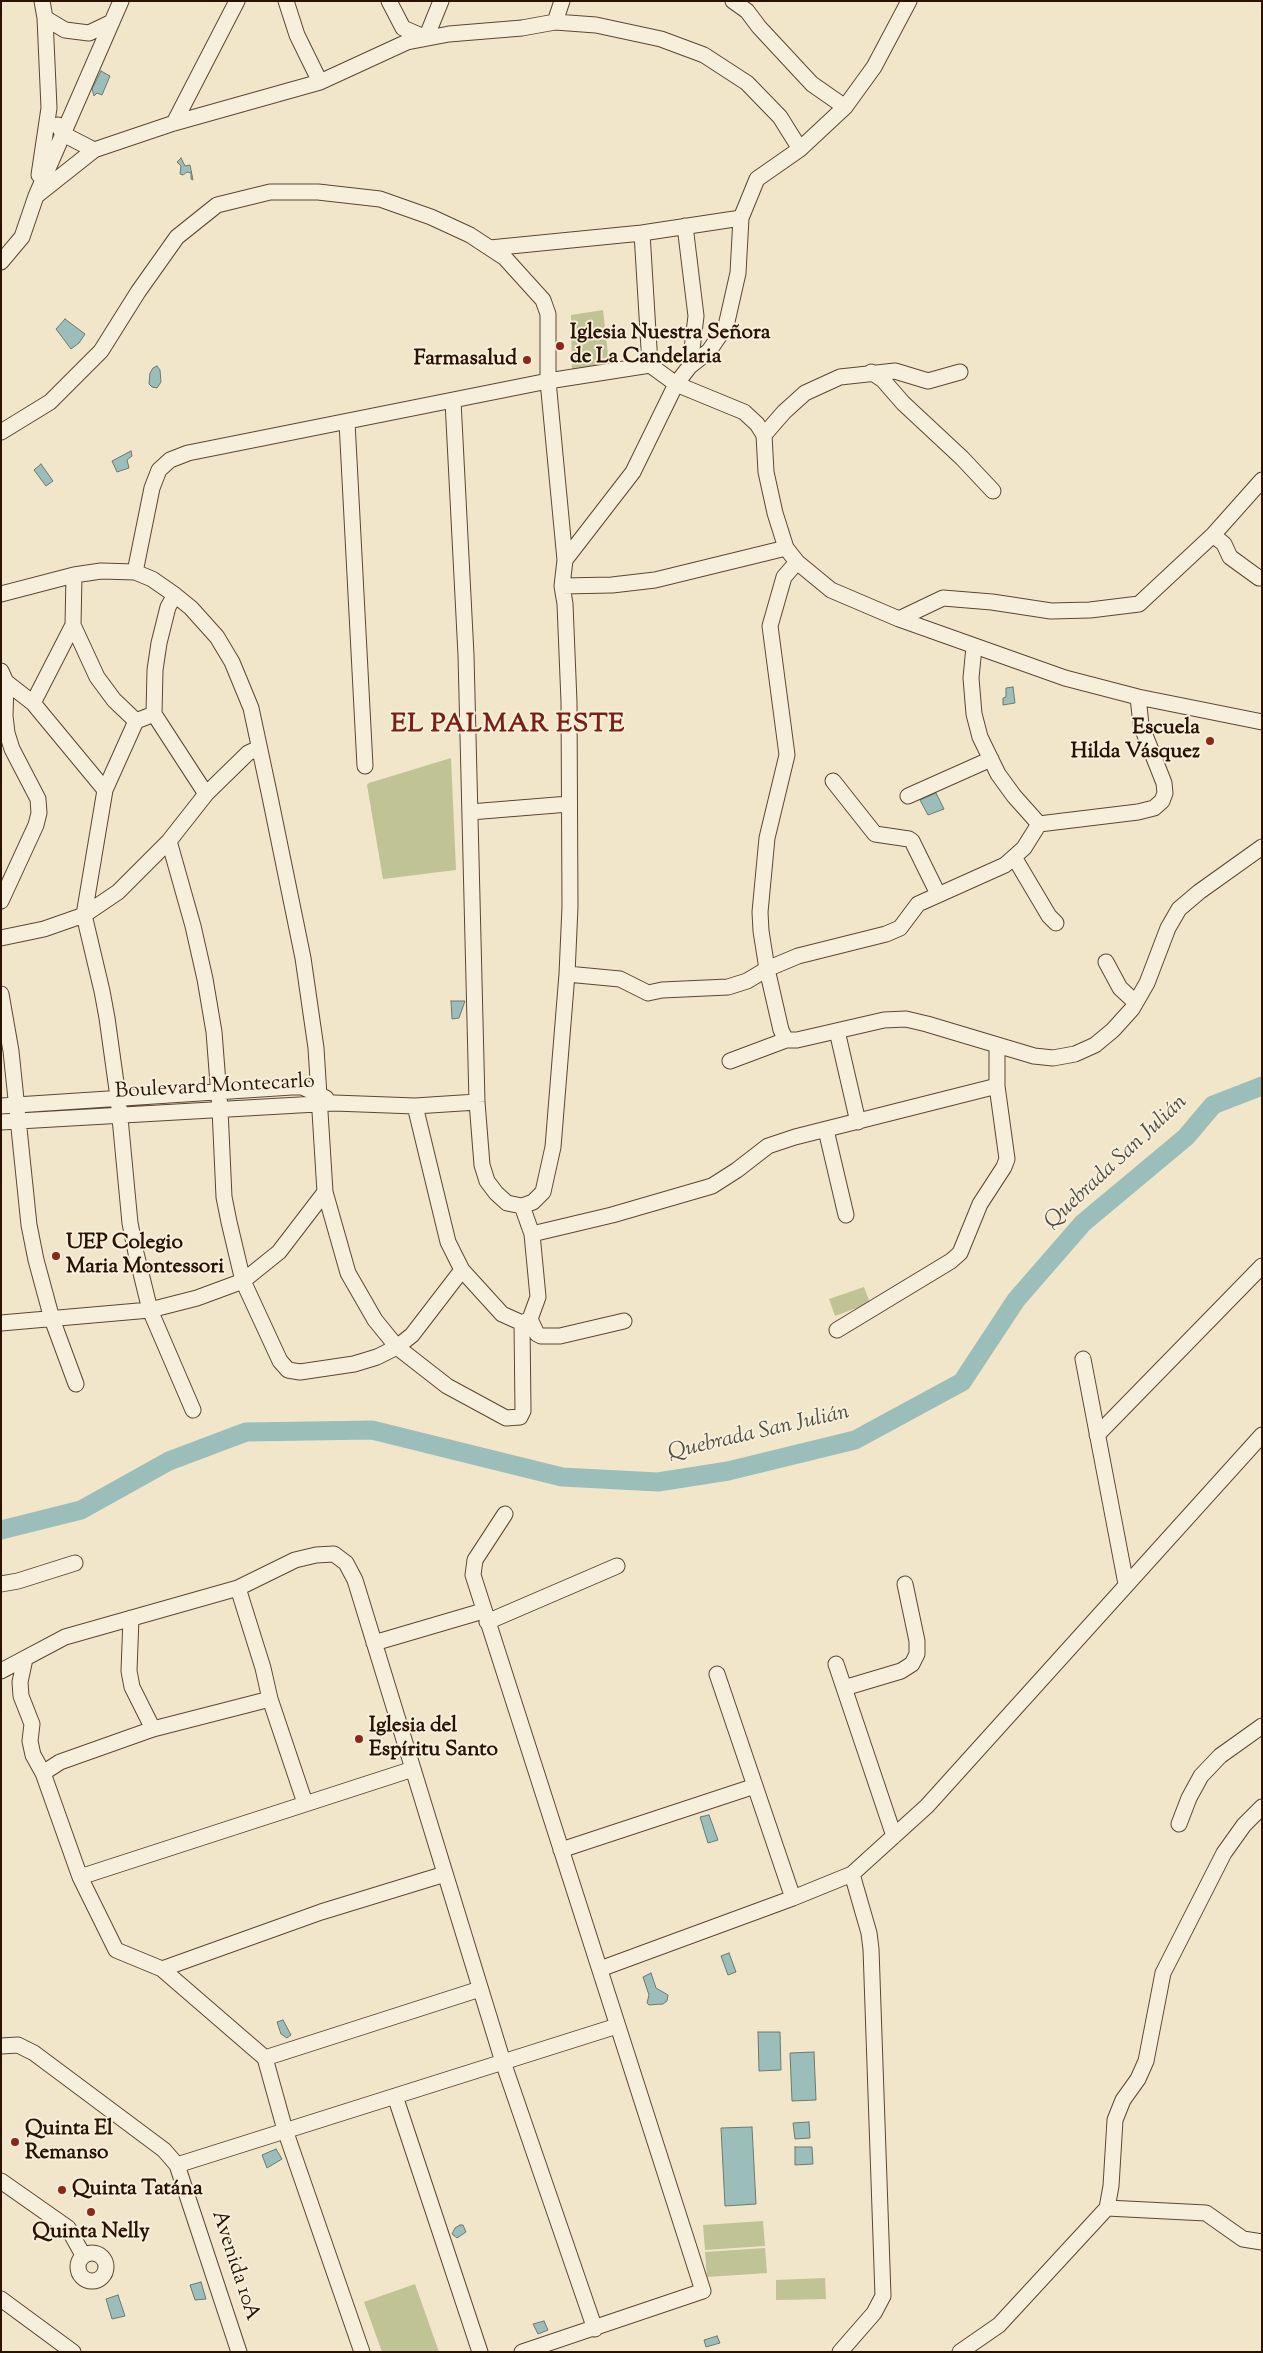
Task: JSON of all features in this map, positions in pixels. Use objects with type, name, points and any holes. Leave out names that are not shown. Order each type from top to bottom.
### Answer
[{"type":"street","points":[[36,196],[50,108],[45,18],[42,1]]},
{"type":"street","points":[[1,262],[22,237],[36,196],[121,1]]},
{"type":"street","points":[[174,123],[237,1]]},
{"type":"street","points":[[286,1],[297,35],[320,82]]},
{"type":"street","points":[[389,1],[403,28],[426,38]]},
{"type":"street","points":[[426,38],[441,1]]},
{"type":"street","points":[[555,22],[562,1]]},
{"type":"street","points":[[733,1],[747,11],[759,27],[812,84],[845,107]]},
{"type":"street","points":[[565,560],[633,472],[676,384],[690,366],[709,351],[726,326],[738,273],[742,218],[757,179],[800,149],[845,107],[874,67],[909,1]]},
{"type":"street","points":[[45,18],[65,30],[89,33],[112,22]]},
{"type":"street","points":[[36,196],[94,150],[174,123],[320,82],[407,42],[449,34],[522,28],[555,22],[596,25],[661,39],[704,55],[747,83],[780,117],[800,149]]},
{"type":"street","points":[[50,108],[63,134],[94,150]]},
{"type":"street","points":[[1,432],[50,402],[101,351],[138,292],[177,237],[217,204],[270,192],[318,192],[380,199],[431,217],[470,235],[505,258],[543,300],[548,314],[548,381],[565,560],[562,586],[565,604],[569,702],[570,907],[556,1122],[548,1176],[543,1192],[533,1202],[522,1206],[507,1203],[496,1193],[488,1181],[482,1165],[477,1102],[465,645],[453,400]]},
{"type":"street","points":[[490,248],[642,233],[742,218]]},
{"type":"street","points":[[685,226],[696,316],[690,366]]},
{"type":"street","points":[[642,233],[650,366]]},
{"type":"street","points":[[136,572],[152,488],[159,470],[170,460],[188,453],[548,381],[650,366],[676,384],[744,412],[757,424],[764,435],[766,472],[775,513],[786,548],[797,562],[831,590],[899,619],[1066,678],[1138,697],[1262,722]]},
{"type":"street","points":[[764,435],[784,412],[805,393],[840,377],[871,372],[895,371],[928,381],[960,372]]},
{"type":"street","points":[[871,372],[883,380],[993,491]]},
{"type":"street","points":[[347,422],[365,766]]},
{"type":"street","points":[[899,619],[944,598],[992,602],[1051,611],[1090,610],[1139,604],[1213,535],[1262,480]]},
{"type":"street","points":[[1213,535],[1224,544],[1230,556],[1259,578]]},
{"type":"street","points":[[562,586],[612,585],[655,580],[786,548]]},
{"type":"street","points":[[786,1040],[767,969],[760,912],[767,838],[787,755],[770,626],[784,577],[797,562]]},
{"type":"street","points":[[1,594],[74,575],[100,571],[136,572],[175,595],[191,608],[217,637],[232,662],[251,708],[303,958],[325,1101],[325,1192],[348,1273],[375,1320],[397,1347],[446,1386],[496,1414],[514,1419],[520,1417],[524,1402],[526,1321],[538,1297],[532,1234],[522,1206]]},
{"type":"street","points":[[74,575],[73,626],[97,677],[114,700],[136,721]]},
{"type":"street","points":[[175,595],[168,607],[159,643],[154,714],[206,794]]},
{"type":"street","points":[[33,703],[73,626]]},
{"type":"street","points":[[974,647],[971,678],[974,714],[980,737],[1014,796],[1038,824]]},
{"type":"street","points":[[4,676],[33,703],[105,790]]},
{"type":"street","points":[[1,901],[36,826],[39,813],[38,800],[12,748],[7,733],[4,676]]},
{"type":"street","points":[[1038,824],[1138,812],[1154,808],[1162,801],[1165,793],[1164,783],[1141,725],[1138,697]]},
{"type":"street","points":[[154,714],[136,721],[105,790],[84,915],[102,991],[118,1097],[130,1223],[150,1310],[193,1410]]},
{"type":"street","points":[[1,938],[44,929],[84,915],[118,892],[169,841],[206,794],[248,753],[259,748]]},
{"type":"street","points":[[908,796],[991,759]]},
{"type":"street","points":[[833,781],[875,834],[909,838],[912,841],[938,894]]},
{"type":"street","points":[[470,812],[569,804]]},
{"type":"street","points":[[567,974],[620,979],[648,993],[662,990],[728,987],[747,981],[767,969],[815,950],[886,934],[900,928],[918,904],[1005,865],[1024,848],[1038,824]]},
{"type":"street","points":[[169,841],[193,926],[214,1032],[224,1197],[244,1281],[280,1361],[288,1370],[300,1372],[354,1364],[377,1358],[397,1347],[412,1335],[462,1270]]},
{"type":"street","points":[[730,1061],[786,1040],[796,1040],[884,1020],[906,1019],[1034,1056],[1053,1058],[1075,1054],[1095,1045],[1112,1030],[1136,1002],[1147,983],[1168,928],[1179,909],[1199,892],[1262,847]]},
{"type":"street","points":[[1014,857],[1049,916],[1056,923]]},
{"type":"street","points":[[1106,962],[1120,988],[1136,1002]]},
{"type":"street","points":[[1,994],[11,1051],[29,1225],[36,1260],[52,1319],[76,1384]]},
{"type":"street","points":[[837,1031],[858,1122]]},
{"type":"street","points":[[838,1330],[951,1261],[960,1253],[980,1204],[1004,1167],[1007,1159],[997,1086],[997,1046]]},
{"type":"street","points":[[532,1234],[612,1215],[704,1188],[737,1170],[768,1146],[795,1137],[997,1086]]},
{"type":"street","name":"Boulevard Montecarlo","points":[[1,1106],[292,1087],[302,1087],[325,1101]]},
{"type":"street","points":[[325,1101],[414,1106],[477,1102]]},
{"type":"street","name":"Boulevard Montecarlo","points":[[1,1122],[325,1101]]},
{"type":"street","points":[[414,1106],[441,1221],[448,1242],[462,1270],[502,1314],[526,1321],[541,1336],[560,1336],[624,1321]]},
{"type":"street","points":[[826,1130],[846,1214]]},
{"type":"street","points":[[1,1323],[150,1310],[197,1298],[244,1281],[279,1252],[325,1192]]},
{"type":"street","points":[[1097,1436],[1262,1266]]},
{"type":"street","points":[[1083,1359],[1126,1584]]},
{"type":"street","points":[[600,1969],[793,1898],[852,1874],[927,1806],[1088,1630],[1126,1584],[1262,1435]]},
{"type":"street","points":[[505,1514],[475,1560],[473,1575],[704,2291],[522,2352]]},
{"type":"street","points":[[1,1671],[65,1638],[238,1588],[295,1560],[316,1555],[334,1554],[346,1563],[355,1580],[503,2062],[595,2329]]},
{"type":"street","points":[[1,1584],[18,1581],[75,1563]]},
{"type":"street","points":[[374,1643],[485,1617],[617,1566]]},
{"type":"street","points":[[844,1688],[901,1671],[912,1664],[917,1654],[917,1641],[905,1584]]},
{"type":"street","points":[[238,1588],[263,1668],[270,1699],[305,1803]]},
{"type":"street","points":[[132,1618],[129,1672],[132,1687],[153,1729]]},
{"type":"street","points":[[25,1659],[20,1682],[21,1696],[32,1724],[30,1741],[33,1755],[43,1773],[80,1876],[116,1950],[162,1969],[265,2058],[285,2130],[362,2352]]},
{"type":"street","points":[[836,1664],[894,1836]]},
{"type":"street","points":[[717,1674],[793,1898]]},
{"type":"street","points":[[43,1773],[60,1762],[153,1729],[270,1699]]},
{"type":"street","points":[[1180,1824],[1189,1798],[1202,1776],[1220,1756],[1262,1726]]},
{"type":"street","points":[[80,1876],[412,1769]]},
{"type":"street","points":[[562,1850],[755,1786]]},
{"type":"street","points":[[960,2352],[999,2325],[1107,2208],[1112,2186],[1115,2120],[1123,2100],[1138,2080],[1146,2061],[1149,2034],[1158,2005],[1162,1973],[1224,1853],[1244,1825],[1262,1807]]},
{"type":"street","points":[[162,1969],[321,1912],[445,1874]]},
{"type":"street","points":[[840,2352],[874,2313],[883,2296],[871,1949],[852,1874]]},
{"type":"street","points":[[265,2058],[480,1989]]},
{"type":"street","points":[[1,2045],[18,2045],[34,2053],[164,2150],[177,2165],[617,2026]]},
{"type":"street","points":[[394,2096],[480,2352]]},
{"type":"street","name":"Avenida 10A","points":[[177,2165],[239,2352]]},
{"type":"street","points":[[1,2181],[68,2228],[83,2255]]},
{"type":"street","points":[[1107,2208],[1206,2213],[1243,2239],[1262,2242]]},
{"type":"street","points":[[1,2299],[73,2352]]},
{"type":"green space","points":[[603,310],[609,363],[572,373],[571,315]]},
{"type":"green space","points":[[451,758],[456,870],[383,879],[367,785]]},
{"type":"green space","points":[[864,1287],[870,1303],[835,1316],[829,1299]]},
{"type":"green space","points":[[763,2221],[765,2246],[705,2250],[703,2225]]},
{"type":"green space","points":[[765,2248],[767,2273],[707,2277],[705,2252]]},
{"type":"green space","points":[[825,2278],[826,2299],[776,2300],[776,2280]]},
{"type":"green space","points":[[415,2284],[439,2352],[382,2352],[364,2302]]},
{"type":"water","points":[[101,71],[110,76],[102,95],[97,93],[94,96],[92,89]]},
{"type":"water","points":[[181,158],[185,166],[190,165],[193,180],[191,179],[191,173],[180,174],[181,166],[177,162]]},
{"type":"water","points":[[65,319],[85,334],[79,343],[71,349],[56,329]]},
{"type":"water","points":[[157,366],[160,370],[161,382],[157,388],[149,384],[150,373]]},
{"type":"water","points":[[131,451],[132,456],[127,460],[129,468],[117,472],[112,461]]},
{"type":"water","points":[[41,464],[53,481],[46,486],[34,470]]},
{"type":"water","points":[[1013,687],[1015,703],[1003,705],[1003,698],[1006,697],[1006,688]]},
{"type":"water","points":[[936,793],[944,809],[928,815],[920,800]]},
{"type":"water","points":[[451,1001],[465,1001],[459,1018],[452,1019]]},
{"type":"water","points":[[709,1815],[718,1840],[708,1843],[700,1817]]},
{"type":"water","points":[[729,1953],[736,1972],[728,1975],[721,1956]]},
{"type":"water","points":[[651,1973],[656,1988],[668,1995],[667,2001],[663,2004],[649,2005],[647,2003],[649,1995],[643,1977]]},
{"type":"water","points":[[283,2020],[291,2035],[287,2038],[281,2034],[277,2022]]},
{"type":"water","points":[[758,2032],[780,2032],[781,2070],[759,2071]]},
{"type":"water","points":[[814,2052],[816,2100],[792,2101],[790,2053]]},
{"type":"water","points":[[809,2122],[810,2138],[795,2139],[793,2123]]},
{"type":"water","points":[[752,2127],[756,2204],[725,2206],[721,2128]]},
{"type":"water","points":[[795,2147],[812,2147],[813,2164],[795,2165]]},
{"type":"water","points":[[276,2149],[282,2159],[267,2168],[262,2155]]},
{"type":"water","points":[[463,2225],[466,2232],[457,2238],[452,2234],[455,2228]]},
{"type":"water","points":[[201,2282],[206,2299],[195,2300],[190,2285]]},
{"type":"water","points":[[118,2295],[125,2316],[112,2319],[106,2299]]},
{"type":"water","points":[[544,2321],[548,2330],[538,2334],[533,2324]]},
{"type":"water","points":[[717,2336],[720,2343],[706,2347],[704,2340]]},
{"type":"waterway","name":"Quebrada San Julián","points":[[1,1530],[81,1510],[169,1461],[246,1432],[372,1430],[562,1477],[658,1482],[728,1471],[855,1440],[962,1382],[1016,1300],[1083,1223],[1186,1137],[1213,1105],[1262,1086]]},
{"type":"place","name":"Iglesia Nuestra Señora de La Candelaria","points":[[560,346]]},
{"type":"place","name":"Farmasalud","points":[[527,360]]},
{"type":"place","name":"Escuela Hilda Vásquez","points":[[1210,741]]},
{"type":"place","name":"UEP Colegio Maria Montessori","points":[[56,1256]]},
{"type":"place","name":"Iglesia del Espíritu Santo","points":[[359,1739]]},
{"type":"place","name":"Quinta El Remanso","points":[[15,2142]]},
{"type":"place","name":"Quinta Tatána","points":[[62,2190]]},
{"type":"place","name":"Quinta Nelly","points":[[91,2212]]},
{"type":"district","name":"EL PALMAR ESTE","points":[[508,727]]}]
